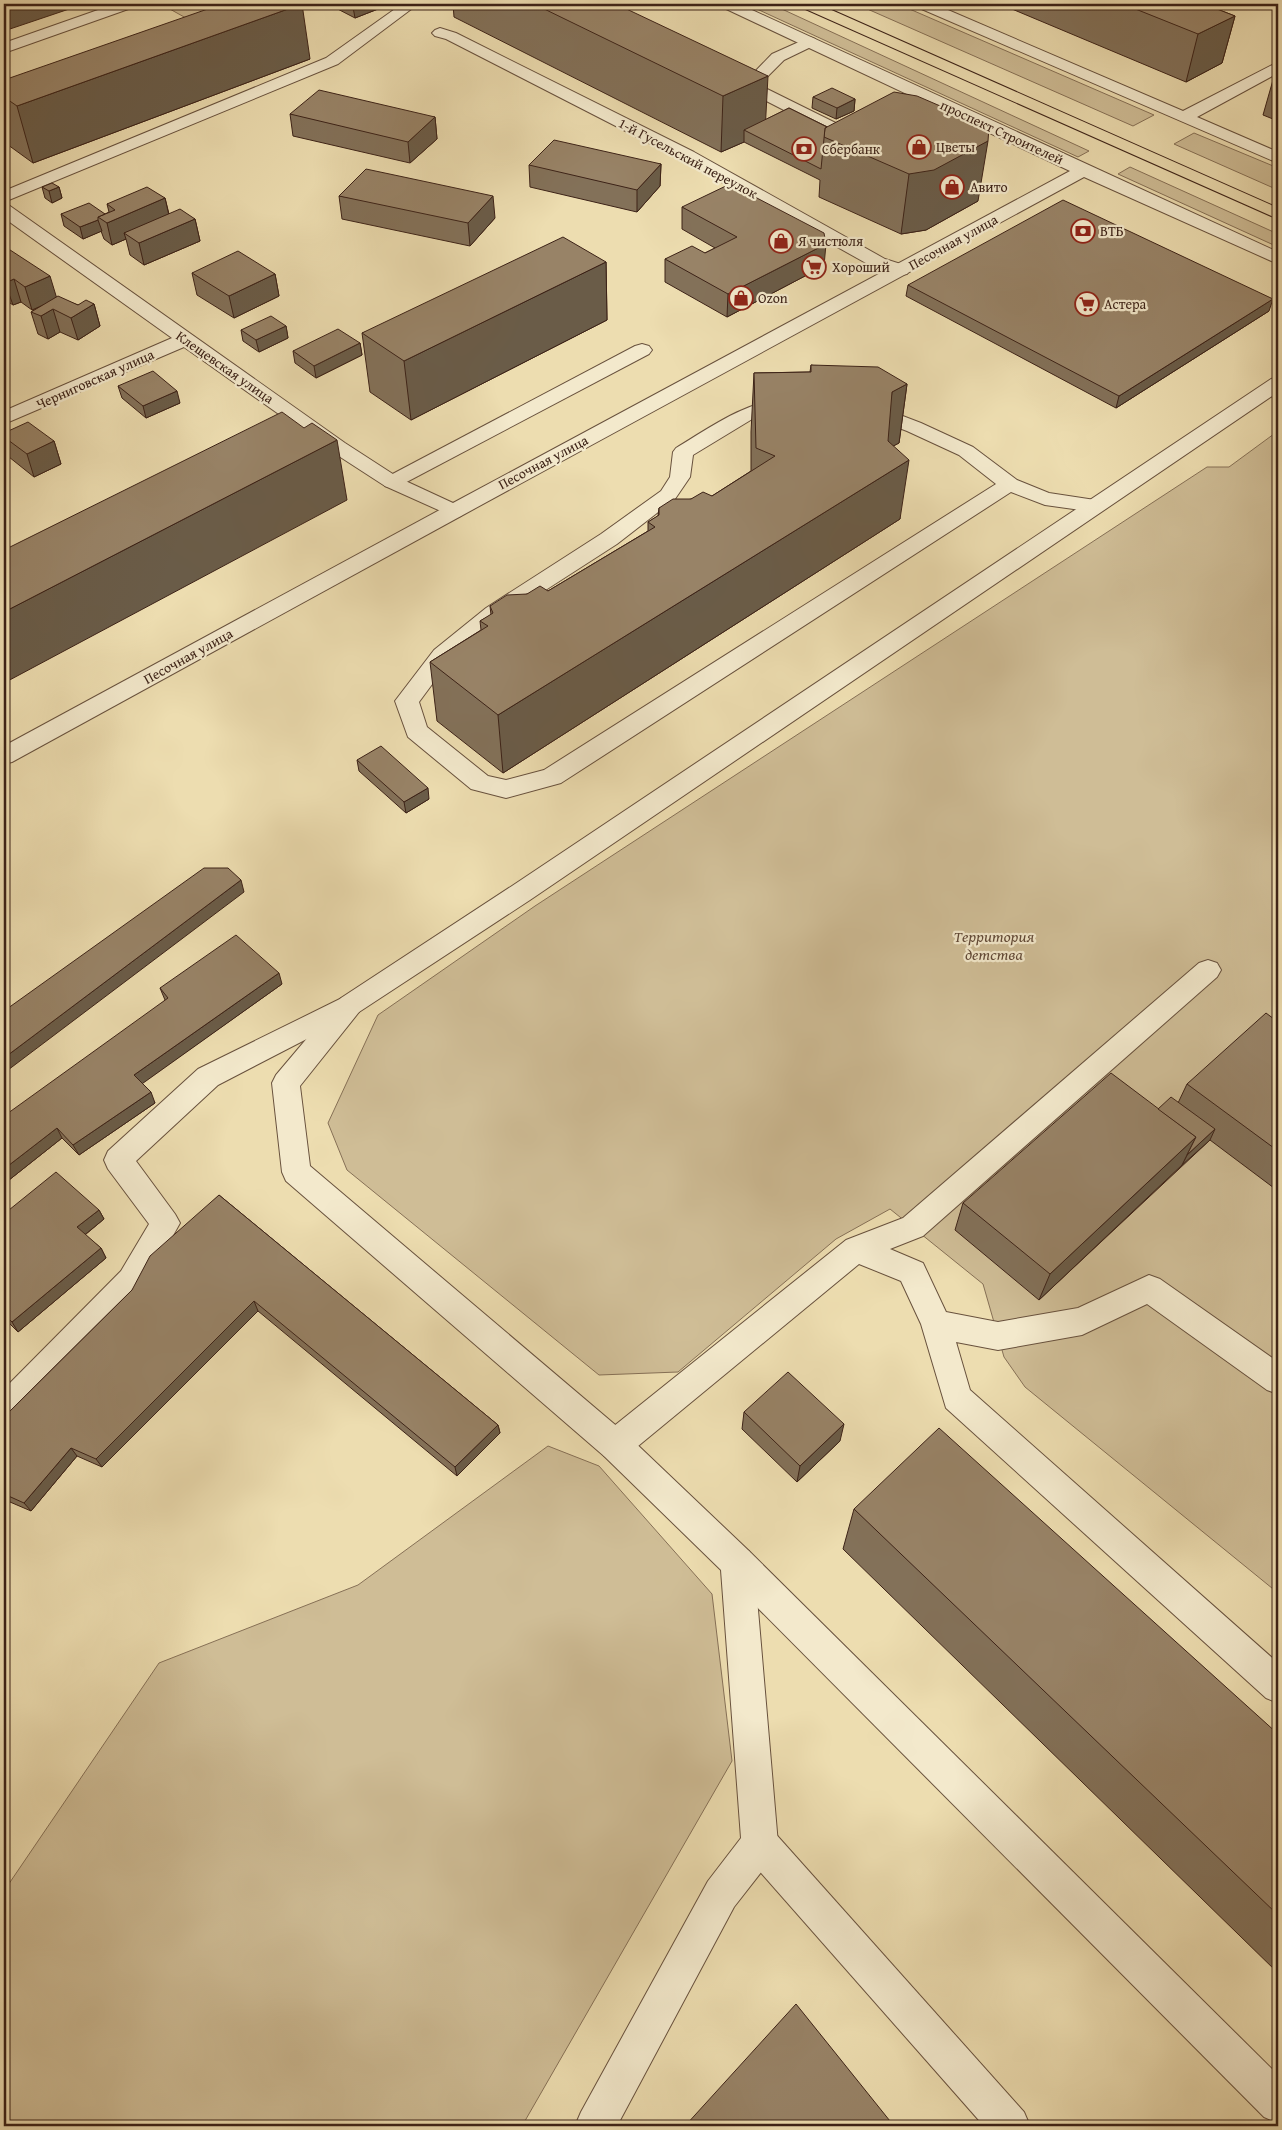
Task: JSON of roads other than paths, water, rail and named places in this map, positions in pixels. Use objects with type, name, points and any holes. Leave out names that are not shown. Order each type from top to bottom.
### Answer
[{"type":"main road","points":[[806,4],[1278,214]]},
{"type":"street","points":[[4,48],[129,4]]},
{"type":"street","points":[[4,197],[332,61],[411,4]]},
{"type":"street","name":"проспект Строителей","points":[[727,4],[1278,259]]},
{"type":"street","points":[[922,4],[1278,158]]},
{"type":"street","name":"1-й Гусельский переулок","points":[[440,33],[451,36],[688,156],[879,263],[901,270]]},
{"type":"street","points":[[810,42],[778,57],[749,86],[866,145]]},
{"type":"street","points":[[1184,117],[1278,67]]},
{"type":"street","name":"Песочная улица","points":[[4,756],[1084,170]]},
{"type":"street","name":"Клещевская улица","points":[[4,210],[338,447],[392,482],[454,511]]},
{"type":"street","name":"Черниговская улица","points":[[4,418],[186,339]]},
{"type":"street","points":[[392,482],[642,350]]},
{"type":"street","points":[[4,1410],[132,1280],[164,1223],[118,1160],[208,1077],[350,1005],[521,893],[1278,383]]},
{"type":"street","points":[[811,402],[776,403],[735,420],[684,452],[680,477],[668,494],[609,539],[494,613],[442,655],[407,701],[416,731],[480,783],[506,789],[552,777],[1010,484]]},
{"type":"street","points":[[847,402],[914,427],[966,451],[1010,484],[1045,499],[1094,506]]},
{"type":"street","points":[[615,1445],[856,1248],[913,1227],[1208,970]]},
{"type":"street","points":[[350,1005],[286,1083],[296,1172],[615,1445],[737,1563],[1278,2103]]},
{"type":"street","points":[[856,1248],[912,1272],[936,1324],[957,1398],[1278,1686]]},
{"type":"street","points":[[936,1324],[998,1336],[1082,1321],[1149,1288],[1278,1380]]},
{"type":"street","points":[[737,1563],[760,1844],[1010,2126]]},
{"type":"street","points":[[595,2126],[721,1894],[760,1844]]},
{"type":"place","name":"Цветы","points":[[919,147]]},
{"type":"place","name":"Сбербанк","points":[[804,149]]},
{"type":"place","name":"Авито","points":[[952,187]]},
{"type":"place","name":"ВТБ","points":[[1083,231]]},
{"type":"place","name":"Я чистюля","points":[[781,241]]},
{"type":"place","name":"Хороший","points":[[814,267]]},
{"type":"place","name":"Ozon","points":[[741,298]]},
{"type":"place","name":"Астера","points":[[1087,304]]},
{"type":"park label","name":"Территория детства","points":[[994,945]]}]
